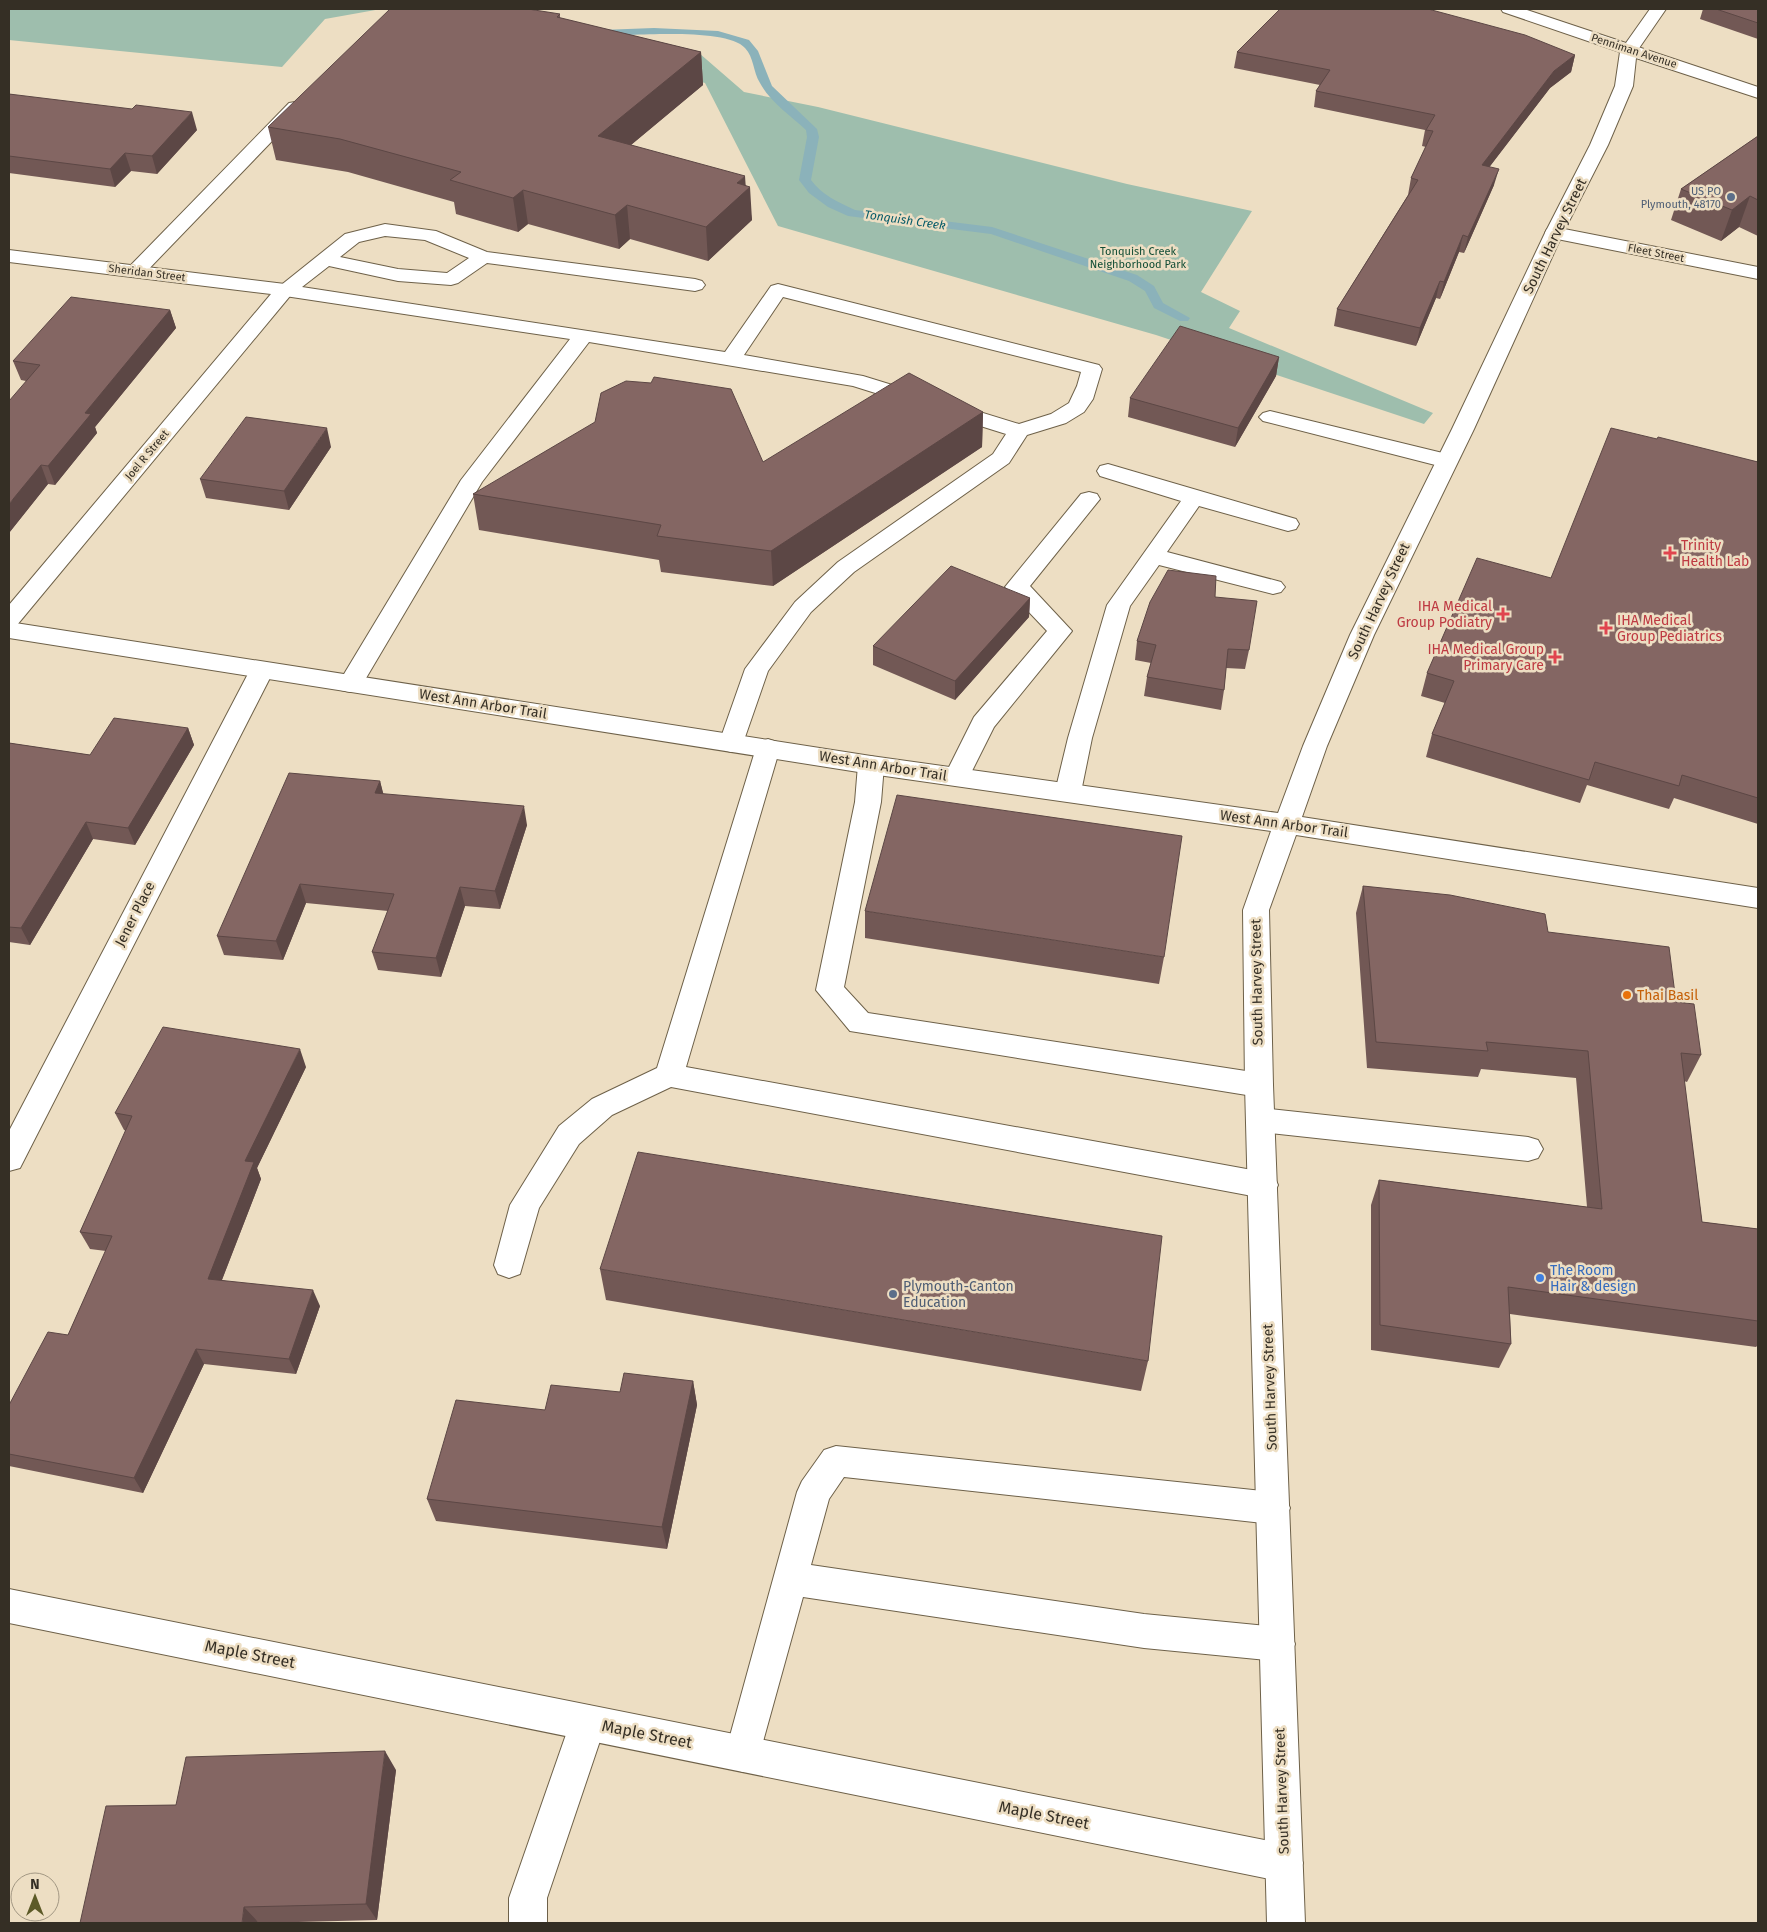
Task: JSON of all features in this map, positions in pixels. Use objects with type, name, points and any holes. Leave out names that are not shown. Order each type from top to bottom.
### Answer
[{"type":"street","name":"Penniman Avenue","points":[[1510,9],[1758,93]]},
{"type":"street","name":"South Harvey Street","points":[[1286,1923],[1259,1085],[1256,910],[1315,746],[1362,635],[1554,233],[1599,146],[1620,94],[1629,50],[1658,9]]},
{"type":"street","points":[[135,272],[306,96]]},
{"type":"street","name":"Joel R Street","points":[[9,620],[285,290],[352,238],[385,230],[429,235],[483,257],[695,285]]},
{"type":"street","name":"Fleet Street","points":[[1554,233],[1758,273]]},
{"type":"street","name":"Sheridan Street","points":[[9,256],[285,290],[584,335],[856,380],[1019,431]]},
{"type":"street","points":[[325,259],[398,275],[451,279],[483,257]]},
{"type":"street","points":[[731,360],[778,290],[1092,369],[1088,391],[1073,413],[1019,431],[1001,458],[846,567],[804,607],[756,669],[731,743]]},
{"type":"street","points":[[350,684],[472,480],[584,335]]},
{"type":"street","points":[[1270,417],[1446,461]]},
{"type":"street","points":[[1108,471],[1194,498],[1288,524]]},
{"type":"street","points":[[1068,792],[1080,738],[1119,605],[1194,498]]},
{"type":"street","points":[[957,777],[982,723],[1060,632],[1017,587],[1089,499]]},
{"type":"street","points":[[1152,556],[1273,587]]},
{"type":"street","name":"West Ann Arbor Trail","points":[[9,630],[871,765],[1288,824],[1758,898]]},
{"type":"street","name":"Jener Place","points":[[9,1159],[262,670]]},
{"type":"street","points":[[669,1075],[768,748]]},
{"type":"street","points":[[871,765],[868,802],[830,990],[860,1023],[1259,1085]]},
{"type":"street","points":[[508,1265],[525,1204],[568,1135],[602,1107],[669,1075],[1263,1185]]},
{"type":"street","points":[[1261,1120],[1528,1150]]},
{"type":"street","points":[[743,1754],[814,1492],[836,1461],[1273,1508]]},
{"type":"street","points":[[791,1579],[1144,1632],[1277,1644]]},
{"type":"street","name":"Maple Street","points":[[9,1606],[1284,1863]]},
{"type":"street","points":[[528,1923],[528,1898],[588,1723]]},
{"type":"green space","points":[[9,9],[381,9],[325,19],[282,67],[9,40]]},
{"type":"green space","name":"Tonquish Creek Neighborhood Park","points":[[574,44],[699,53],[744,92],[818,107],[1127,184],[1252,211],[1201,292],[1240,311],[1229,328],[1433,413],[1424,424],[1156,335],[778,226],[705,83]]},
{"type":"building","points":[[390,9],[528,9],[560,14],[557,17],[701,52],[598,136],[745,176],[737,183],[750,187],[706,227],[627,205],[615,215],[523,190],[513,198],[450,180],[461,172],[340,139],[268,127]]},
{"type":"building","points":[[1280,9],[1428,9],[1525,35],[1575,55],[1554,71],[1482,165],[1499,169],[1468,237],[1463,235],[1444,282],[1440,281],[1420,328],[1337,309],[1418,180],[1411,178],[1433,131],[1426,130],[1435,115],[1316,91],[1330,70],[1237,52]]},
{"type":"building","points":[[1716,9],[1758,9],[1758,23]]},
{"type":"building","points":[[9,94],[132,109],[136,105],[192,112],[152,156],[125,153],[110,169],[9,156]]},
{"type":"building","points":[[1758,136],[1758,200],[1750,196],[1732,210],[1681,189]]},
{"type":"building","points":[[71,297],[170,310],[85,413],[91,414],[48,466],[41,465],[9,504],[9,401],[40,365],[13,361]]},
{"type":"building","points":[[1180,326],[1279,357],[1238,428],[1130,398]]},
{"type":"building","points":[[909,373],[983,412],[771,551],[657,536],[661,525],[473,494],[595,422],[601,393],[626,381],[651,383],[654,377],[731,389],[763,462]]},
{"type":"building","points":[[246,417],[327,428],[284,491],[200,479]]},
{"type":"building","points":[[1611,428],[1657,439],[1658,437],[1758,462],[1758,798],[1682,775],[1679,786],[1595,762],[1589,780],[1432,734],[1454,681],[1427,673],[1477,558],[1551,578]]},
{"type":"building","points":[[951,566],[1030,598],[955,681],[873,646]]},
{"type":"building","points":[[1168,570],[1216,576],[1215,597],[1257,601],[1249,650],[1228,649],[1224,690],[1147,677],[1156,645],[1137,641],[1150,602]]},
{"type":"building","points":[[114,718],[188,728],[128,828],[86,822],[21,928],[9,927],[9,743],[90,755]]},
{"type":"building","points":[[289,773],[380,781],[375,793],[524,806],[495,891],[460,887],[436,958],[372,952],[394,894],[300,884],[276,941],[217,936]]},
{"type":"building","points":[[897,795],[1182,836],[1164,957],[865,911]]},
{"type":"building","points":[[1363,886],[1450,895],[1545,914],[1548,932],[1669,947],[1676,1002],[1694,1004],[1701,1055],[1681,1053],[1702,1222],[1758,1229],[1758,1321],[1508,1287],[1511,1344],[1380,1325],[1379,1180],[1602,1209],[1588,1051],[1486,1042],[1488,1051],[1376,1042]]},
{"type":"building","points":[[163,1027],[300,1049],[245,1161],[254,1162],[208,1279],[313,1290],[289,1359],[196,1349],[134,1478],[9,1454],[9,1405],[48,1332],[68,1335],[112,1236],[80,1232],[132,1116],[115,1113]]},
{"type":"building","points":[[638,1152],[1162,1236],[1148,1361],[600,1269]]},
{"type":"building","points":[[624,1373],[693,1381],[662,1527],[427,1499],[456,1400],[545,1410],[551,1385],[620,1392]]},
{"type":"building","points":[[385,1751],[366,1904],[244,1907],[242,1923],[80,1923],[106,1806],[176,1805],[186,1757]]},
{"type":"waterway","name":"Tonquish Creek","points":[[601,33],[698,32],[734,37],[745,42],[753,51],[762,78],[768,88],[811,129],[813,137],[805,180],[813,191],[832,204],[852,213],[992,231],[1016,238],[1133,278],[1150,289],[1158,305],[1184,318]]},
{"type":"place","name":"US PO Plymouth, 48170","points":[[1731,197]]},
{"type":"place","name":"Trinity Health Lab","points":[[1670,553]]},
{"type":"place","name":"IHA Medical Group Podiatry","points":[[1503,614]]},
{"type":"place","name":"IHA Medical Group Pediatrics","points":[[1606,628]]},
{"type":"place","name":"IHA Medical Group Primary Care","points":[[1555,657]]},
{"type":"place","name":"Thai Basil","points":[[1627,995]]},
{"type":"place","name":"The Room Hair & design","points":[[1540,1278]]},
{"type":"place","name":"Plymouth-Canton Education","points":[[893,1294]]}]
